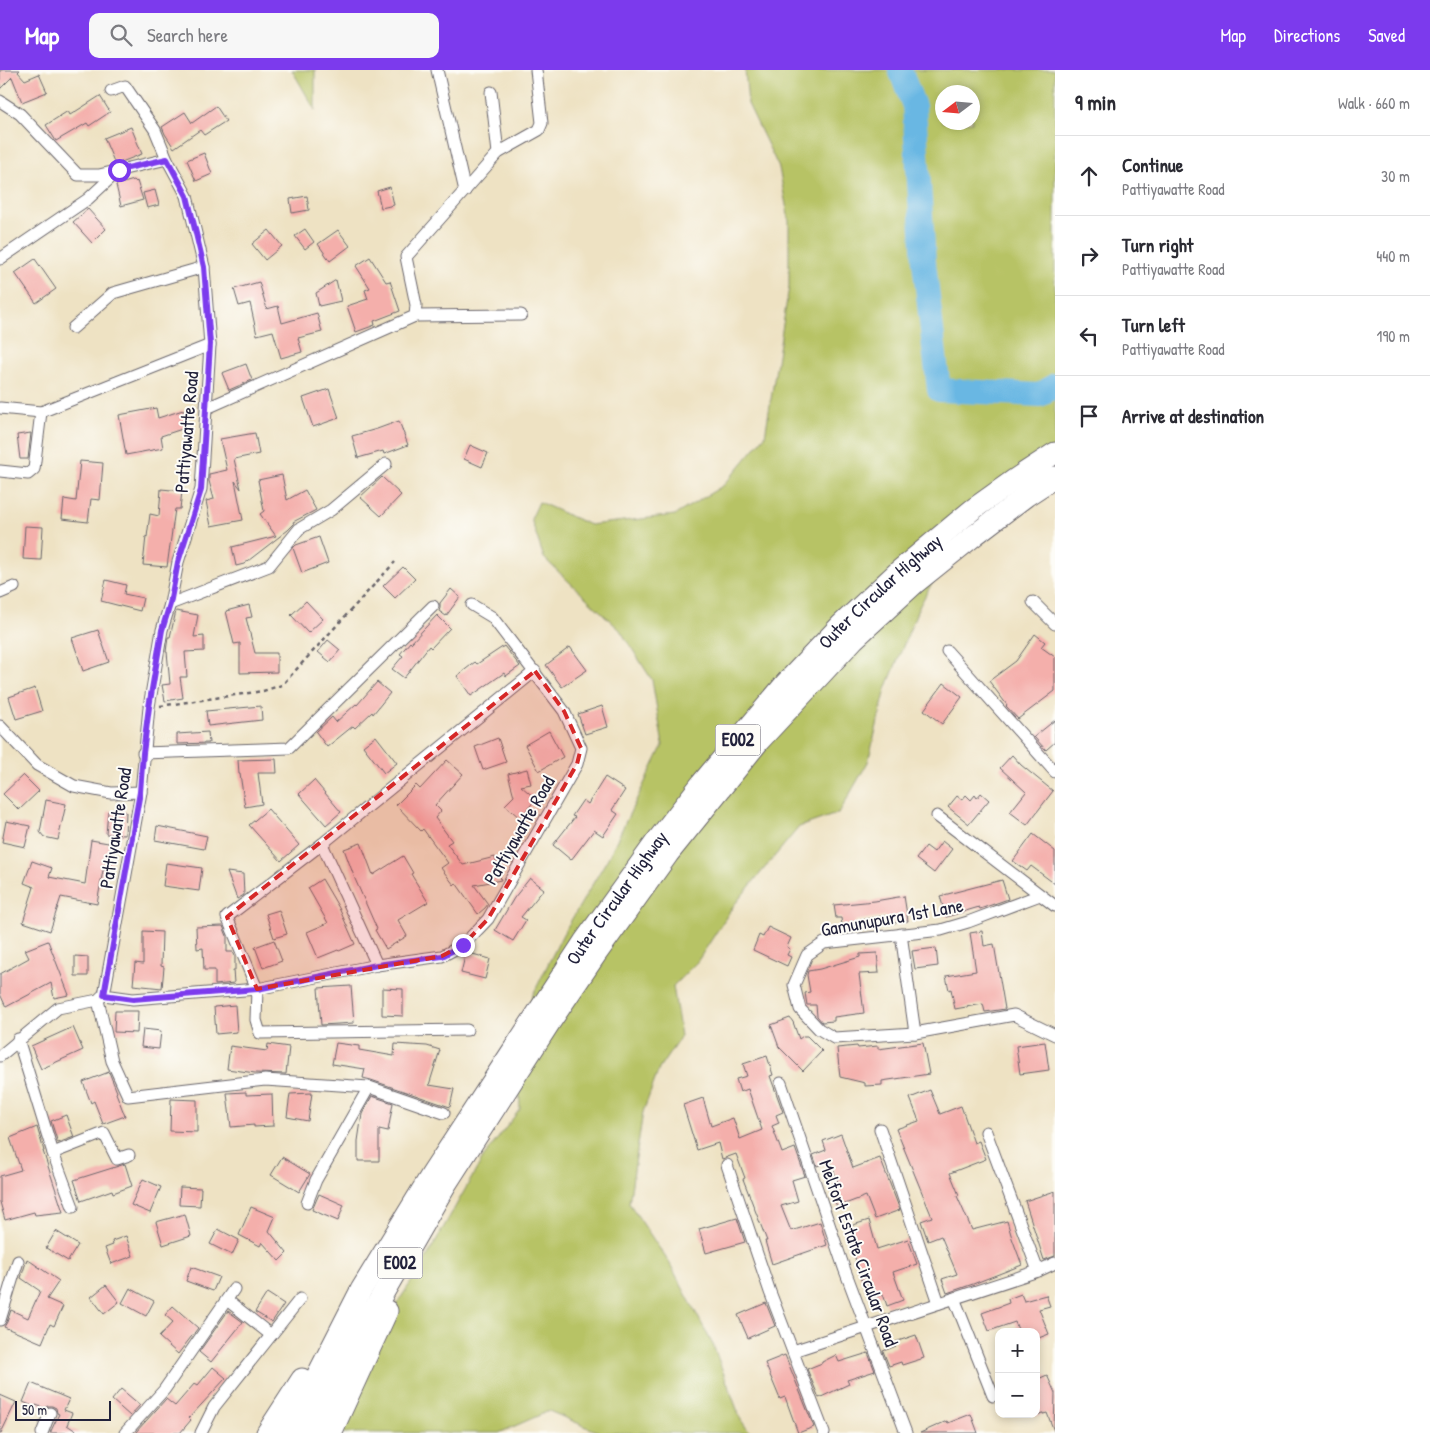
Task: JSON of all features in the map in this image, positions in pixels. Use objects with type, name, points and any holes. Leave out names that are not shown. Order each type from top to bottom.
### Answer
[{"type":"highway","name":"Outer Circular Highway","points":[[310,1433],[343,1362],[446,1184],[495,1094],[584,942],[645,857],[702,783],[786,682],[841,625],[900,570],[972,510],[1055,453]]},
{"type":"highway","name":"Outer Circular Highway","points":[[288,1433],[361,1290],[432,1174],[550,1022],[668,854],[759,741],[854,639],[915,583],[976,534],[1055,476]]},
{"type":"highway","points":[[331,1433],[446,1184]]},
{"type":"highway","points":[[267,1433],[361,1290]]},
{"type":"street","points":[[438,70],[465,191]]},
{"type":"street","points":[[415,316],[416,306],[406,257],[498,153],[539,130],[542,123],[536,70]]},
{"type":"street","name":"Pattiyawatte Road","points":[[101,997],[140,792],[149,707],[162,630],[170,604],[178,562],[201,490],[210,344],[204,267],[187,196],[167,159],[155,130],[125,86],[111,91]]},
{"type":"street","points":[[491,92],[498,153]]},
{"type":"street","points":[[0,101],[20,114],[78,175],[100,175],[167,159]]},
{"type":"street","points":[[0,259],[88,199],[119,170]]},
{"type":"street","points":[[73,328],[113,293],[204,267]]},
{"type":"street","points":[[206,408],[415,316],[521,315]]},
{"type":"street","points":[[0,408],[41,412],[210,344]]},
{"type":"street","points":[[0,471],[28,474],[34,469],[41,412]]},
{"type":"street","points":[[170,604],[269,566],[299,529],[332,510],[386,464]]},
{"type":"street","points":[[0,593],[14,587]]},
{"type":"street","points":[[1033,602],[1055,624]]},
{"type":"street","name":"Pattiyawatte Road","points":[[0,1056],[18,1039],[58,1008],[101,997],[133,999],[257,989],[377,965],[442,956],[463,945],[488,919],[577,764],[581,748],[564,711],[535,671],[492,617],[472,605]]},
{"type":"street","points":[[143,753],[289,748],[433,606]]},
{"type":"street","points":[[947,651],[1055,772]]},
{"type":"street","points":[[467,1030],[260,1033],[256,1020],[257,989],[226,917],[322,844],[535,671]]},
{"type":"street","points":[[0,726],[37,765],[74,786],[111,793],[140,792]]},
{"type":"street","points":[[936,816],[1055,906]]},
{"type":"street","points":[[322,844],[377,965]]},
{"type":"street","name":"Gamunupura 1st Lane","points":[[1040,895],[941,930],[824,943],[807,955],[794,985],[800,1009],[819,1029],[834,1038],[915,1033],[1014,1015],[1055,1035]]},
{"type":"street","points":[[901,934],[915,1033]]},
{"type":"street","points":[[101,997],[112,1061],[128,1096],[265,1080],[368,1087],[444,1113]]},
{"type":"street","points":[[18,1039],[53,1153],[73,1207]]},
{"type":"street","name":"Melfort Estate Circular Road","points":[[781,1084],[844,1268],[906,1433]]},
{"type":"street","points":[[307,1202],[316,1180],[368,1087]]},
{"type":"street","points":[[880,1129],[939,1303]]},
{"type":"street","points":[[986,1132],[1038,1271]]},
{"type":"street","points":[[53,1153],[104,1133],[117,1160],[129,1155]]},
{"type":"street","points":[[727,1165],[770,1292],[824,1433]]},
{"type":"street","points":[[0,1320],[18,1261]]},
{"type":"street","points":[[793,1352],[1055,1264]]},
{"type":"street","points":[[125,1433],[164,1390],[234,1289]]},
{"type":"street","points":[[954,1298],[993,1396]]},
{"type":"street","points":[[201,1433],[214,1408],[300,1299]]},
{"type":"street","points":[[226,1300],[271,1335]]},
{"type":"street","points":[[42,1433],[50,1413]]},
{"type":"path","points":[[149,707],[263,691],[282,685],[395,562]]},
{"type":"highlighted area","points":[[535,671],[564,711],[581,748],[577,764],[488,919],[463,945],[442,956],[257,989],[227,917]]},
{"type":"green space","points":[[292,70],[315,70],[315,110]]},
{"type":"green space","points":[[745,70],[1055,70],[1055,460],[967,518],[918,609],[886,689],[868,762],[839,813],[799,827],[734,905],[697,962],[673,986],[681,1036],[659,1069],[643,1112],[629,1203],[670,1264],[713,1345],[741,1420],[750,1433],[601,1433],[549,1411],[499,1433],[312,1433],[421,1267],[483,1158],[520,1109],[517,1027],[563,934],[608,858],[663,745],[652,680],[620,630],[544,558],[531,519],[539,502],[590,525],[675,515],[724,485],[765,436],[789,287],[789,221],[779,168],[748,104]]},
{"type":"building","points":[[0,70],[20,70],[18,72],[25,80],[39,74],[47,92],[22,102],[12,77],[0,89]]},
{"type":"building","points":[[100,96],[110,112],[89,126],[87,123],[56,141],[46,125],[68,111],[70,115]]},
{"type":"building","points":[[216,106],[226,121],[204,135],[200,130],[174,148],[162,127],[185,112],[192,123]]},
{"type":"building","points":[[131,127],[142,154],[115,164],[104,138]]},
{"type":"building","points":[[204,153],[212,174],[196,181],[187,160]]},
{"type":"building","points":[[134,180],[137,181],[143,200],[121,206],[116,185]]},
{"type":"building","points":[[390,187],[394,205],[381,208],[377,191]]},
{"type":"building","points":[[155,190],[159,205],[147,208],[143,193]]},
{"type":"building","points":[[307,196],[309,210],[292,213],[290,199]]},
{"type":"building","points":[[88,209],[106,229],[92,243],[73,222]]},
{"type":"building","points":[[305,229],[314,242],[305,249],[295,236]]},
{"type":"building","points":[[269,230],[282,246],[265,260],[252,244]]},
{"type":"building","points":[[338,230],[350,246],[330,261],[318,244]]},
{"type":"building","points":[[370,257],[386,282],[390,281],[400,311],[374,321],[375,325],[356,332],[347,306],[368,299],[365,290],[370,288],[356,266]]},
{"type":"building","points":[[35,259],[56,289],[36,303],[15,273]]},
{"type":"building","points":[[336,280],[341,301],[319,306],[316,293]]},
{"type":"building","points":[[259,282],[267,309],[278,306],[282,323],[317,313],[322,332],[298,338],[302,352],[281,358],[273,331],[257,335],[250,303],[239,306],[234,289]]},
{"type":"building","points":[[246,364],[252,380],[229,390],[222,373]]},
{"type":"building","points":[[329,389],[339,418],[313,427],[303,398]]},
{"type":"building","points":[[156,408],[158,418],[183,410],[188,427],[161,436],[163,448],[126,455],[119,415]]},
{"type":"building","points":[[399,421],[408,445],[384,454],[383,451],[358,458],[352,436]]},
{"type":"building","points":[[31,433],[28,459],[20,459],[17,435]]},
{"type":"building","points":[[255,433],[259,454],[234,459],[241,489],[235,481],[243,520],[211,526],[206,501],[214,499],[209,474],[227,470],[220,439]]},
{"type":"building","points":[[470,445],[488,453],[482,467],[464,459]]},
{"type":"building","points":[[80,461],[103,463],[100,500],[91,499],[88,522],[62,519],[64,499],[76,501]]},
{"type":"building","points":[[282,475],[287,500],[305,490],[316,510],[293,522],[294,524],[288,530],[244,564],[236,566],[232,547],[276,536],[260,514],[264,511],[258,480]]},
{"type":"building","points":[[382,477],[401,495],[381,516],[360,497]]},
{"type":"building","points":[[161,489],[182,491],[180,509],[175,509],[167,567],[143,565],[150,514],[159,516]]},
{"type":"building","points":[[25,526],[43,527],[41,560],[23,559]]},
{"type":"building","points":[[319,537],[328,563],[302,573],[293,548],[296,545]]},
{"type":"building","points":[[403,567],[415,579],[395,598],[383,586]]},
{"type":"building","points":[[106,580],[126,585],[124,594],[143,598],[140,611],[101,601]]},
{"type":"building","points":[[451,589],[460,597],[446,616],[439,611],[440,603]]},
{"type":"building","points":[[306,601],[323,619],[308,633],[291,615]]},
{"type":"building","points":[[249,605],[252,617],[246,618],[255,653],[277,653],[277,672],[240,673],[240,643],[234,644],[226,611]]},
{"type":"building","points":[[176,611],[198,615],[194,637],[204,636],[204,651],[185,652],[187,677],[180,677],[183,698],[165,701],[162,685],[170,684],[166,652],[168,637],[170,637]]},
{"type":"building","points":[[437,615],[450,628],[431,648],[429,646],[404,678],[392,669],[403,656],[400,654],[410,642]]},
{"type":"building","points":[[98,630],[109,662],[83,671],[72,638]]},
{"type":"building","points":[[1035,634],[1045,642],[1041,647],[1055,657],[1055,691],[1018,719],[1006,706],[989,681],[1016,661]]},
{"type":"building","points":[[328,640],[340,650],[330,662],[318,652]]},
{"type":"building","points":[[504,646],[520,666],[506,676],[504,673],[471,696],[457,676],[475,662],[477,664]]},
{"type":"building","points":[[570,647],[587,670],[562,687],[546,665]]},
{"type":"building","points":[[377,682],[390,693],[373,714],[372,712],[355,728],[353,726],[327,747],[316,732],[332,717],[336,722],[357,705]]},
{"type":"building","points":[[944,683],[962,697],[942,724],[924,710]]},
{"type":"building","points":[[35,688],[42,711],[16,719],[9,697]]},
{"type":"building","points":[[261,706],[262,720],[208,726],[206,711]]},
{"type":"building","points":[[602,706],[608,727],[585,734],[578,714]]},
{"type":"building","points":[[1055,720],[1055,742],[1046,750],[1034,737]]},
{"type":"building","points":[[549,731],[563,757],[539,771],[525,745]]},
{"type":"building","points":[[208,732],[209,743],[177,744],[177,734]]},
{"type":"building","points":[[376,736],[397,763],[384,773],[363,746]]},
{"type":"building","points":[[498,738],[506,762],[483,770],[475,747]]},
{"type":"building","points":[[1012,755],[1021,765],[1053,791],[1027,825],[1010,812],[1026,792],[1000,768]]},
{"type":"building","points":[[276,759],[277,773],[258,773],[262,804],[245,807],[238,760]]},
{"type":"building","points":[[447,760],[463,774],[435,805],[441,811],[435,818],[452,841],[447,844],[463,865],[495,857],[501,880],[474,885],[488,904],[478,914],[456,883],[454,885],[441,868],[448,863],[423,829],[421,831],[396,805],[416,785],[420,789]]},
{"type":"building","points":[[527,769],[531,784],[521,786],[536,799],[520,818],[505,805],[514,796],[508,774]]},
{"type":"building","points":[[23,775],[39,791],[19,810],[3,794]]},
{"type":"building","points":[[605,777],[625,790],[612,810],[618,814],[603,836],[594,830],[571,860],[553,845],[575,817],[572,816],[583,800],[588,804]]},
{"type":"building","points":[[314,780],[341,812],[326,825],[299,794]]},
{"type":"building","points":[[981,793],[989,800],[969,824],[948,807],[957,796],[962,800],[966,795],[971,800],[975,795],[977,798]]},
{"type":"building","points":[[46,800],[66,804],[58,840],[44,837],[40,832]]},
{"type":"building","points":[[268,809],[299,845],[281,861],[249,825]]},
{"type":"building","points":[[108,811],[126,812],[125,835],[106,834]]},
{"type":"building","points":[[6,821],[30,826],[25,847],[2,842]]},
{"type":"building","points":[[157,826],[207,836],[204,849],[155,840]]},
{"type":"building","points":[[1033,834],[1055,851],[1055,884],[1031,866],[1027,871],[1013,861]]},
{"type":"building","points":[[91,840],[114,844],[110,871],[103,870],[97,904],[61,897],[50,931],[23,922],[34,887],[24,883],[32,861],[52,868],[49,877],[85,884]]},
{"type":"building","points":[[942,841],[952,849],[934,873],[916,859],[926,846],[934,852]]},
{"type":"building","points":[[361,843],[373,875],[403,856],[413,873],[411,874],[428,902],[398,920],[407,936],[386,949],[375,930],[377,929],[344,849]]},
{"type":"building","points":[[166,863],[202,868],[199,891],[163,886]]},
{"type":"building","points":[[227,872],[243,874],[244,895],[237,899]]},
{"type":"building","points":[[530,878],[544,889],[521,917],[526,920],[513,941],[495,930],[514,898]]},
{"type":"building","points":[[322,879],[339,908],[355,944],[318,958],[307,932],[328,923],[308,888]]},
{"type":"building","points":[[1002,880],[1008,899],[980,909],[979,907],[946,917],[940,896]]},
{"type":"building","points":[[904,896],[908,921],[886,924],[885,916],[855,921],[856,930],[843,931],[841,918],[836,918],[834,905]]},
{"type":"building","points":[[279,910],[287,934],[274,938],[266,914]]},
{"type":"building","points":[[223,926],[227,936],[227,952],[233,952],[235,956],[234,983],[215,985],[215,970],[204,970],[203,948],[197,949],[196,927]]},
{"type":"building","points":[[768,927],[791,938],[787,947],[790,949],[787,955],[791,957],[787,966],[753,950],[759,935],[763,937]]},
{"type":"building","points":[[143,931],[162,932],[161,966],[164,967],[162,988],[133,985],[135,963],[143,964]]},
{"type":"building","points":[[982,931],[984,946],[994,944],[1005,1009],[985,1012],[983,1004],[955,1009],[946,976],[976,971],[970,933]]},
{"type":"building","points":[[274,940],[282,961],[263,968],[255,947]]},
{"type":"building","points":[[48,941],[69,995],[54,998],[51,983],[6,1007],[0,994],[0,974],[29,958],[25,950]]},
{"type":"building","points":[[936,948],[938,966],[915,969],[912,951]]},
{"type":"building","points":[[466,952],[490,959],[485,979],[461,973]]},
{"type":"building","points":[[877,953],[879,973],[859,974],[864,1013],[834,1017],[834,1021],[822,1022],[817,1016],[816,1005],[807,1005],[805,993],[810,992],[808,971],[860,957],[860,954]]},
{"type":"building","points":[[75,956],[88,957],[88,976],[75,976]]},
{"type":"building","points":[[351,986],[354,1023],[321,1025],[318,988]]},
{"type":"building","points":[[382,988],[403,989],[403,1016],[382,1015]]},
{"type":"building","points":[[235,1005],[237,1032],[216,1034],[214,1007]]},
{"type":"building","points":[[115,1011],[138,1011],[137,1033],[114,1032]]},
{"type":"building","points":[[790,1018],[799,1039],[807,1036],[822,1051],[803,1071],[779,1047],[771,1025]]},
{"type":"building","points":[[73,1027],[83,1050],[41,1069],[31,1046]]},
{"type":"building","points":[[143,1029],[161,1031],[159,1049],[141,1047]]},
{"type":"building","points":[[1045,1042],[1049,1070],[1020,1074],[1016,1046]]},
{"type":"building","points":[[336,1043],[359,1046],[359,1050],[394,1056],[395,1044],[427,1046],[440,1050],[429,1085],[454,1089],[450,1107],[363,1078],[365,1069],[332,1064]]},
{"type":"building","points":[[923,1043],[929,1074],[882,1081],[882,1085],[865,1086],[865,1083],[840,1077],[837,1048],[878,1046],[878,1049]]},
{"type":"building","points":[[268,1044],[289,1047],[286,1074],[255,1073],[227,1069],[230,1046],[267,1051]]},
{"type":"building","points":[[767,1056],[773,1075],[770,1076],[783,1112],[776,1115],[779,1123],[772,1126],[782,1153],[795,1148],[805,1176],[792,1180],[798,1201],[781,1206],[791,1231],[820,1222],[827,1245],[772,1264],[765,1241],[767,1241],[743,1179],[745,1178],[736,1154],[722,1159],[718,1143],[697,1150],[683,1105],[703,1098],[711,1126],[733,1118],[740,1139],[762,1130],[748,1089],[740,1092],[736,1079],[747,1076],[743,1064]]},
{"type":"building","points":[[109,1072],[125,1116],[103,1124],[94,1101],[91,1103],[83,1082]]},
{"type":"building","points":[[930,1090],[940,1114],[961,1106],[974,1143],[979,1141],[986,1159],[950,1173],[959,1195],[957,1196],[972,1230],[1007,1221],[1022,1265],[947,1293],[942,1279],[957,1274],[941,1236],[928,1241],[921,1221],[932,1217],[896,1129],[919,1121],[910,1098]]},
{"type":"building","points":[[246,1092],[246,1095],[272,1094],[273,1126],[231,1127],[227,1093]]},
{"type":"building","points":[[312,1093],[308,1121],[287,1117],[290,1094]]},
{"type":"building","points":[[372,1096],[393,1103],[388,1131],[379,1129],[379,1161],[358,1161],[358,1141],[362,1114]]},
{"type":"building","points":[[171,1099],[197,1100],[197,1132],[170,1131]]},
{"type":"building","points":[[66,1115],[74,1137],[58,1143],[51,1121]]},
{"type":"building","points":[[37,1127],[63,1212],[35,1215],[34,1212],[5,1220],[0,1202],[0,1176],[21,1170],[10,1138]]},
{"type":"building","points":[[841,1134],[853,1168],[880,1158],[900,1210],[875,1219],[866,1196],[837,1207],[831,1190],[835,1189],[833,1184],[838,1182],[830,1161],[817,1166],[813,1155],[826,1150],[823,1141]]},
{"type":"building","points":[[282,1157],[310,1174],[299,1192],[271,1175]]},
{"type":"building","points":[[125,1164],[132,1186],[113,1193],[112,1190],[81,1201],[74,1180]]},
{"type":"building","points":[[143,1179],[161,1187],[150,1213],[131,1205]]},
{"type":"building","points":[[180,1187],[201,1188],[200,1206],[179,1205]]},
{"type":"building","points":[[1055,1191],[1055,1256],[1044,1260],[1025,1201]]},
{"type":"building","points":[[319,1194],[344,1205],[338,1221],[312,1210]]},
{"type":"building","points":[[251,1207],[275,1217],[269,1231],[287,1253],[279,1261],[262,1242],[260,1246],[239,1235]]},
{"type":"building","points":[[185,1214],[191,1236],[163,1245],[156,1222]]},
{"type":"building","points":[[737,1218],[745,1242],[706,1253],[699,1229]]},
{"type":"building","points":[[869,1220],[877,1249],[908,1239],[917,1264],[893,1272],[903,1300],[887,1306],[883,1294],[872,1298],[866,1279],[861,1280],[847,1227]]},
{"type":"building","points":[[218,1229],[239,1240],[232,1255],[210,1244]]},
{"type":"building","points":[[56,1231],[78,1245],[68,1261],[46,1248]]},
{"type":"building","points":[[126,1236],[133,1256],[111,1264],[105,1248],[113,1245],[112,1241]]},
{"type":"building","points":[[27,1259],[59,1281],[47,1299],[63,1306],[54,1326],[50,1324],[42,1343],[4,1327],[11,1310],[28,1318],[40,1291],[21,1278]]},
{"type":"building","points":[[191,1267],[219,1277],[213,1291],[186,1281]]},
{"type":"building","points":[[106,1285],[119,1302],[104,1314],[91,1297]]},
{"type":"building","points":[[130,1288],[154,1301],[146,1316],[122,1303]]},
{"type":"building","points":[[267,1293],[284,1304],[272,1322],[255,1312]]},
{"type":"building","points":[[1021,1294],[1024,1301],[1046,1295],[1050,1306],[1039,1309],[1049,1334],[1040,1337],[1040,1328],[1017,1328],[1015,1322],[989,1331],[982,1313],[1009,1303],[1008,1299]]},
{"type":"building","points":[[766,1303],[775,1326],[748,1338],[738,1315]]},
{"type":"building","points":[[173,1306],[198,1328],[178,1354],[159,1337],[173,1322],[165,1315]]},
{"type":"building","points":[[228,1311],[243,1322],[211,1362],[199,1352]]},
{"type":"building","points":[[916,1335],[924,1358],[902,1365],[901,1362],[889,1366],[883,1351],[896,1346],[895,1342]]},
{"type":"building","points":[[868,1353],[875,1371],[847,1380],[849,1384],[819,1398],[807,1369],[836,1355],[839,1362]]},
{"type":"building","points":[[785,1355],[814,1427],[798,1433],[785,1397],[780,1399],[765,1363]]},
{"type":"building","points":[[213,1367],[226,1378],[189,1418],[191,1420],[180,1433],[135,1433],[166,1399],[175,1406],[195,1383],[198,1385]]},
{"type":"building","points":[[1047,1375],[1055,1393],[1054,1431],[1047,1413],[1040,1415],[1040,1378]]},
{"type":"building","points":[[31,1383],[69,1399],[64,1410],[72,1413],[67,1425],[79,1433],[50,1433],[59,1414],[56,1408],[52,1406],[44,1408],[36,1405],[35,1407],[23,1402]]},
{"type":"building","points":[[121,1389],[140,1405],[130,1416],[112,1400]]},
{"type":"building","points":[[0,1395],[16,1402],[1,1433],[0,1433]]},
{"type":"building","points":[[971,1414],[978,1433],[920,1433],[947,1421],[948,1423]]},
{"type":"waterway","points":[[900,70],[914,106],[924,262],[939,390],[1040,395],[1055,385]]},
{"type":"route","points":[[119,170],[167,159],[187,196],[204,267],[210,344],[201,490],[178,562],[170,604],[162,630],[149,707],[140,792],[104,995],[133,999],[257,989],[377,965],[442,956],[463,945]]}]
